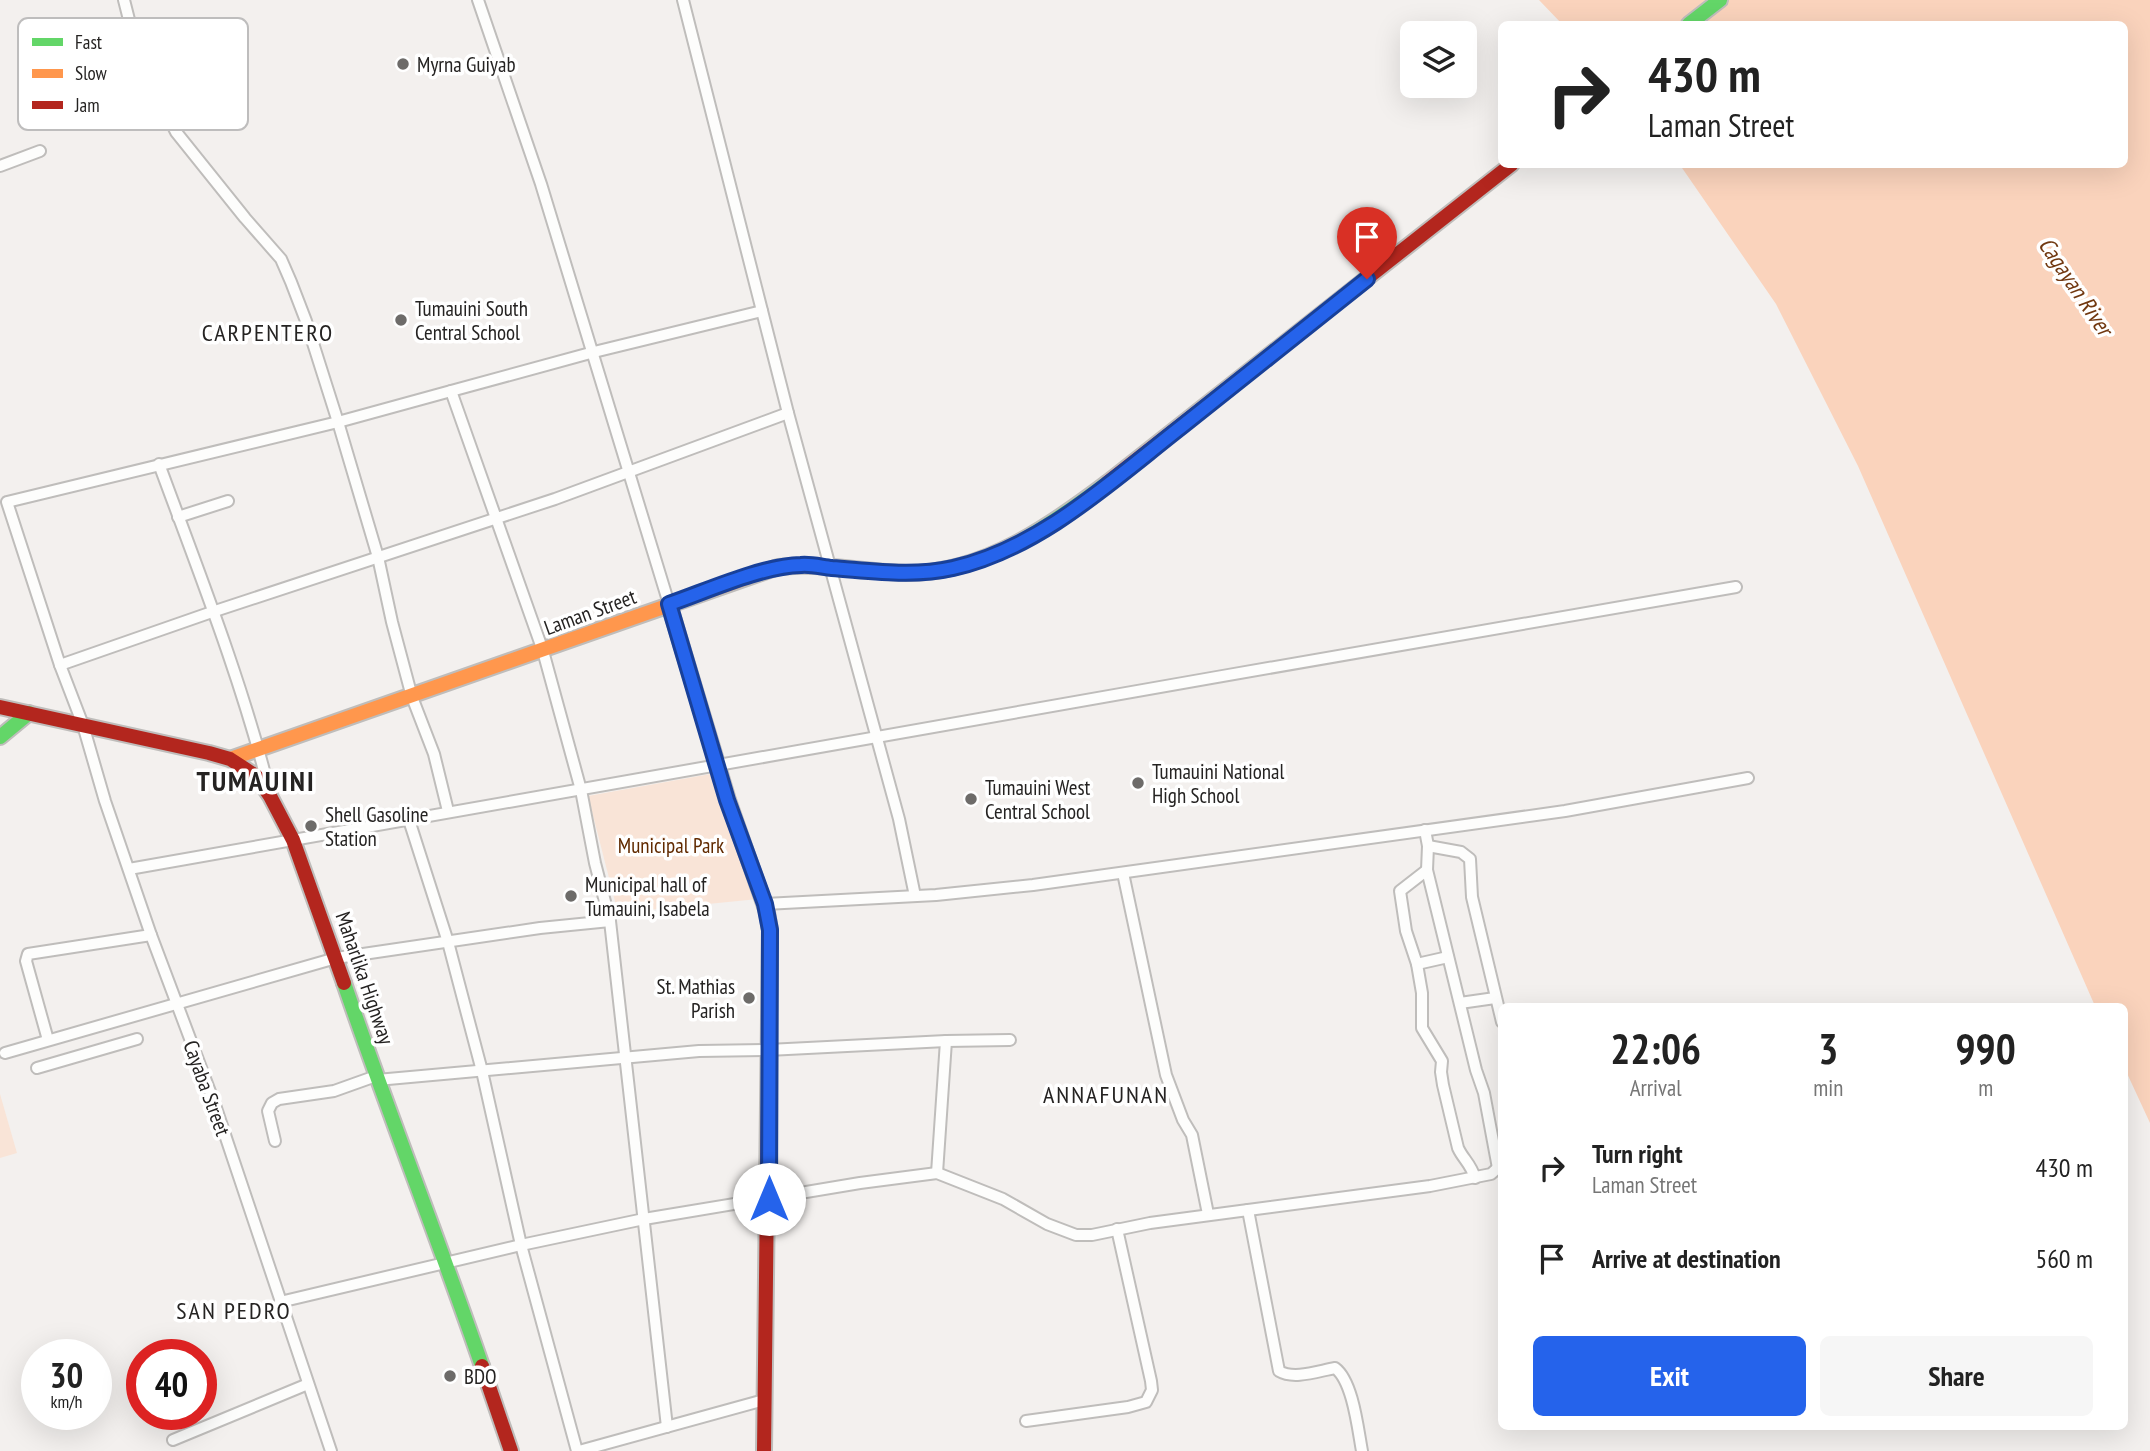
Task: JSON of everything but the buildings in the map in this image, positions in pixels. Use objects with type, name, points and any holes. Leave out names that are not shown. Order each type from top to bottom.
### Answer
[{"type":"main road","points":[[1693,21],[1720,0]]},
{"type":"main road","name":"Laman Street","points":[[230,760],[778,568],[801,565],[904,574],[929,572],[980,560],[1032,537],[1070,512],[1156,446],[1507,168]]},
{"type":"main road","points":[[669,604],[727,800],[765,904],[771,950],[764,1451]]},
{"type":"main road","name":"Maharlika Highway","points":[[0,707],[192,748],[230,760],[256,776],[270,796],[293,840],[377,1078],[447,1263],[512,1451]]},
{"type":"main road","points":[[0,737],[29,713]]},
{"type":"street","points":[[124,0],[129,18]]},
{"type":"street","points":[[478,0],[541,184],[669,604]]},
{"type":"street","points":[[682,0],[788,413],[878,737],[915,896]]},
{"type":"street","points":[[175,130],[281,259],[306,321],[378,557],[412,697],[433,754],[448,811]]},
{"type":"street","points":[[0,166],[40,152]]},
{"type":"street","points":[[270,796],[259,751],[159,464],[338,422],[594,352],[762,312]]},
{"type":"street","points":[[451,391],[542,652],[581,790],[595,863],[610,921],[667,1427]]},
{"type":"street","points":[[60,665],[629,473],[788,413]]},
{"type":"street","name":"Cayaba Street","points":[[159,464],[7,502],[60,665],[83,726],[105,802],[151,935],[215,1105],[331,1451]]},
{"type":"street","points":[[178,517],[228,501]]},
{"type":"street","points":[[129,869],[1736,587]]},
{"type":"street","points":[[765,904],[994,890],[1565,811],[1748,778]]},
{"type":"street","points":[[410,820],[448,942],[482,1071],[521,1245],[578,1451],[764,1400]]},
{"type":"street","points":[[1425,830],[1428,846],[1427,870],[1498,1157]]},
{"type":"street","points":[[1428,846],[1461,852],[1470,859],[1472,897],[1498,1006]]},
{"type":"street","points":[[1427,870],[1400,891],[1406,931],[1422,993],[1422,1028],[1442,1061],[1443,1085],[1458,1148],[1468,1160],[1475,1178]]},
{"type":"street","points":[[1123,873],[1166,1075],[1183,1120],[1192,1135],[1208,1214]]},
{"type":"street","points":[[5,1053],[336,958],[540,928],[610,921]]},
{"type":"street","points":[[65,1059],[54,1039],[26,961],[28,954],[151,935]]},
{"type":"street","points":[[1416,964],[1448,957]]},
{"type":"street","points":[[1460,1003],[1495,998]]},
{"type":"street","points":[[37,1068],[138,1039]]},
{"type":"street","points":[[275,1141],[268,1111],[272,1103],[279,1099],[334,1091],[377,1078],[699,1051],[1010,1040]]},
{"type":"street","points":[[937,1173],[946,1041]]},
{"type":"street","points":[[280,1302],[644,1219],[937,1173],[1003,1199],[1047,1224],[1076,1235],[1092,1235],[1208,1214],[1369,1195],[1475,1178],[1491,1174],[1498,1168]]},
{"type":"street","points":[[1248,1210],[1279,1371],[1285,1374],[1301,1374],[1335,1368],[1341,1372],[1348,1386],[1362,1451]]},
{"type":"street","points":[[1026,1421],[1128,1406],[1146,1402],[1150,1396],[1151,1381],[1117,1230]]},
{"type":"street","points":[[173,1440],[308,1384]]},
{"type":"green space","name":"Municipal Park","points":[[716,773],[758,899],[618,913],[588,796]]},
{"type":"green space","points":[[0,1094],[17,1153],[0,1158]]},
{"type":"water","name":"Cagayan River","points":[[1539,0],[2150,0],[2150,1123],[2128,1075],[2128,1003],[2094,1003],[1858,466],[1776,304],[1682,168],[2128,168],[2128,21],[1559,21]]},
{"type":"traffic: fast","points":[[1693,21],[1720,0]]},
{"type":"traffic: fast","points":[[794,566],[911,573],[965,565],[1015,544],[1063,515],[1107,483]]},
{"type":"traffic: fast","points":[[669,604],[728,800],[767,912]]},
{"type":"traffic: fast","points":[[0,737],[29,713]]},
{"type":"traffic: fast","points":[[344,983],[482,1366]]},
{"type":"traffic: slow","points":[[230,759],[778,567],[794,566]]},
{"type":"traffic: jam","points":[[1107,483],[1507,168]]},
{"type":"traffic: jam","points":[[0,707],[209,753],[230,759],[256,776],[270,796],[293,840],[344,983]]},
{"type":"traffic: jam","points":[[764,1451],[770,930],[767,912]]},
{"type":"traffic: jam","points":[[482,1366],[511,1451]]},
{"type":"place","name":"Myrna Guiyab","points":[[403,64]]},
{"type":"place","name":"Tumauini South Central School","points":[[401,320]]},
{"type":"place","name":"Tumauini National High School","points":[[1138,783]]},
{"type":"place","name":"Tumauini West Central School","points":[[971,799]]},
{"type":"place","name":"Shell Gasoline Station","points":[[311,826]]},
{"type":"place","name":"Municipal hall of Tumauini, Isabela","points":[[571,896]]},
{"type":"place","name":"St. Mathias Parish","points":[[749,998]]},
{"type":"place","name":"BDO","points":[[450,1376]]},
{"type":"district","name":"CARPENTERO","points":[[268,332]]},
{"type":"district","name":"TUMAUINI","points":[[256,780]]},
{"type":"district","name":"ANNAFUNAN","points":[[1106,1094]]},
{"type":"district","name":"SAN PEDRO","points":[[234,1310]]},
{"type":"route","points":[[769,1199],[770,930],[765,904],[727,800],[669,604],[778,568],[801,565],[904,574],[954,568],[1005,551],[1070,512],[1367,279]]}]
